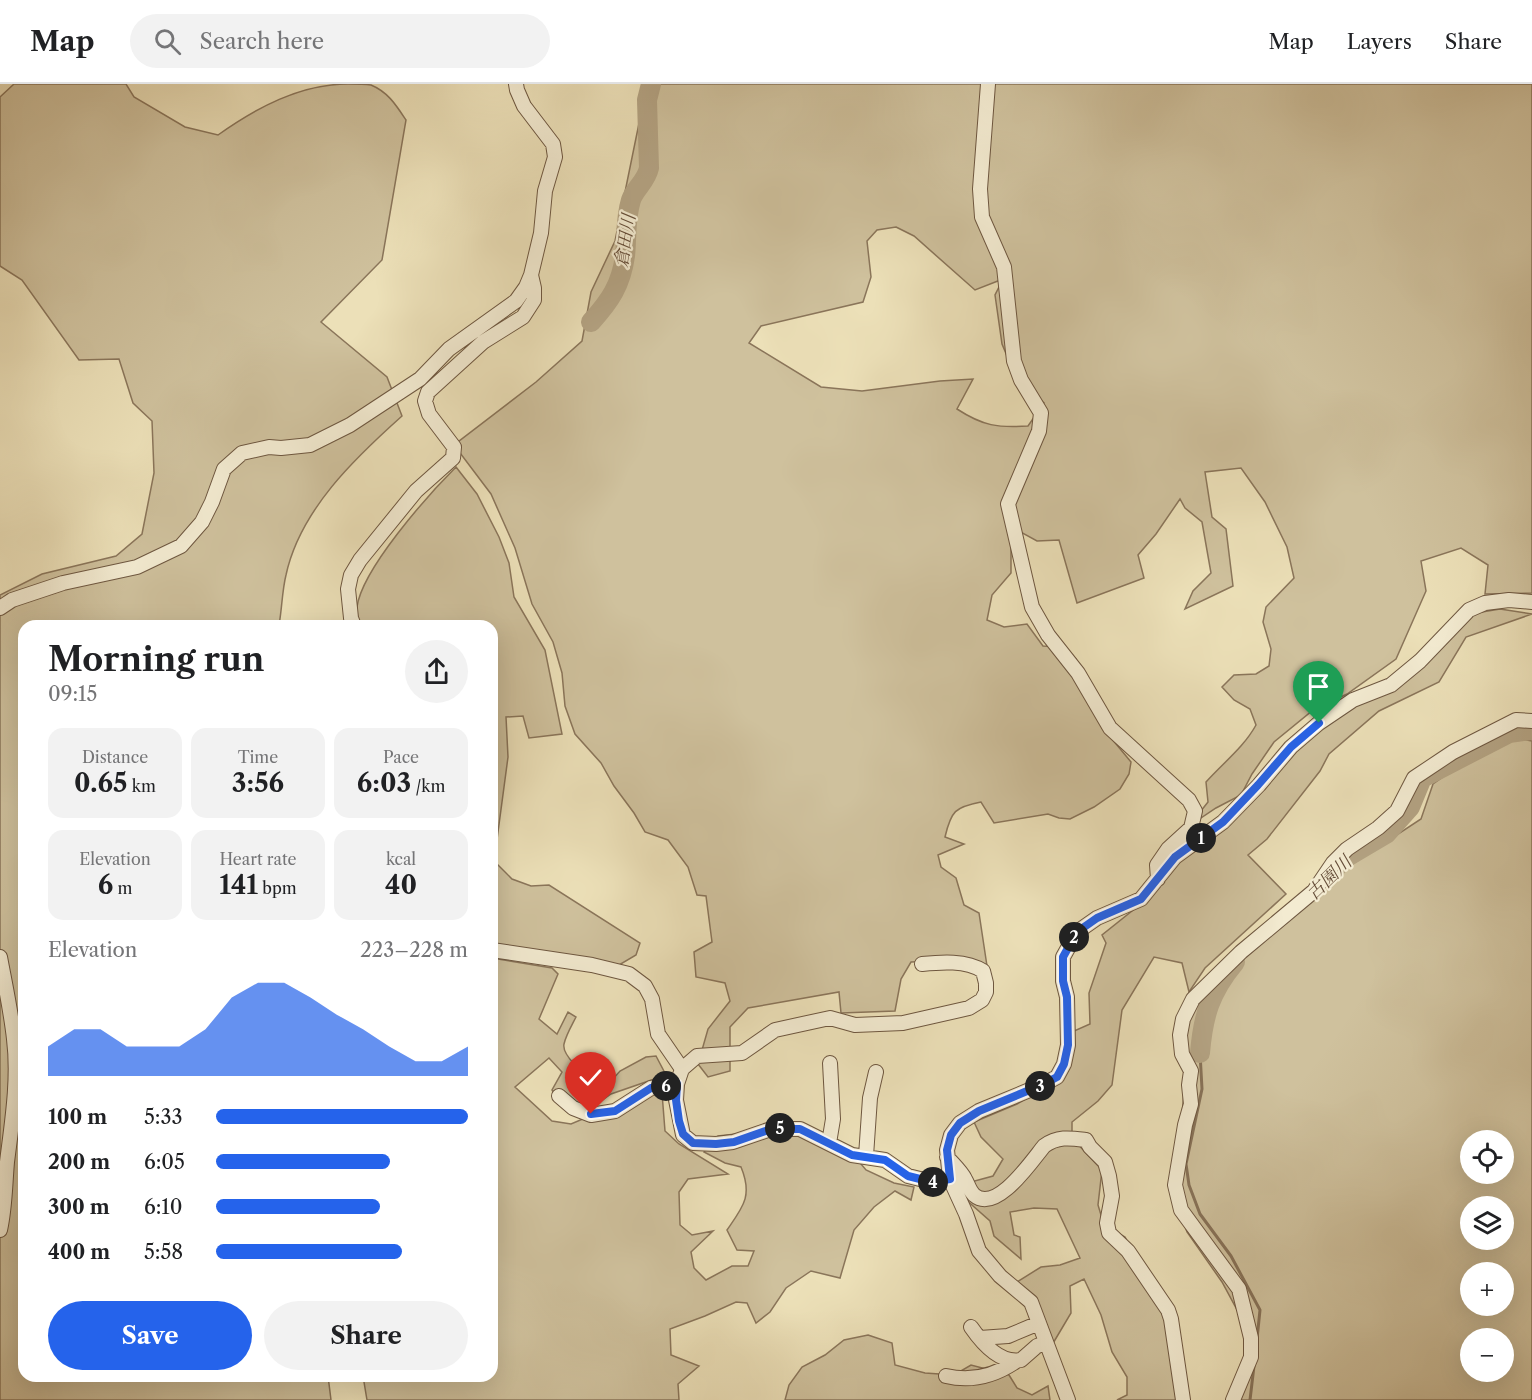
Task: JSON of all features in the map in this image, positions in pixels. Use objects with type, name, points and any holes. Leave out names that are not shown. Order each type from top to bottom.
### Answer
[{"type":"street","points":[[0,608],[12,600],[63,582],[137,567],[181,546],[201,522],[212,502],[224,469],[242,453],[269,447],[310,445],[350,425],[420,379],[449,350],[516,301],[531,275],[541,233],[545,191],[555,157],[553,144],[524,106],[516,84]]},
{"type":"street","points":[[988,84],[980,189],[982,217],[1004,267],[1014,361],[1021,380],[1041,413],[1039,431],[1008,504],[1032,607],[1048,635],[1078,674],[1110,728],[1189,800],[1195,811],[1191,828],[1168,849],[1157,865],[1158,879]]},
{"type":"street","points":[[352,620],[348,589],[351,575],[356,567],[416,491],[453,458],[453,447],[429,414],[425,401],[428,392],[483,342],[523,317],[534,300],[531,275]]},
{"type":"street","points":[[1068,1400],[1031,1302],[1000,1276],[979,1251],[950,1179],[947,1150],[951,1135],[960,1123],[979,1111],[1057,1077],[1064,1064],[1068,1045],[1063,957],[1077,932],[1097,918],[1141,899],[1175,857],[1223,822],[1291,747],[1319,723],[1353,700],[1391,684],[1420,661],[1469,610],[1485,603],[1509,600],[1532,602]]},
{"type":"street","points":[[1233,1400],[1251,1356],[1251,1338],[1239,1289],[1180,1210],[1175,1185],[1185,1125],[1191,1104],[1189,1085],[1191,1071],[1182,1054],[1180,1035],[1183,1018],[1194,999],[1241,952],[1314,891],[1333,863],[1347,849],[1378,828],[1396,811],[1414,778],[1453,752],[1516,720],[1532,721]]},
{"type":"street","points":[[498,951],[591,965],[629,974],[645,986],[652,999],[658,1034],[682,1070]]},
{"type":"street","points":[[0,957],[15,1040],[15,1085],[0,1230]]},
{"type":"street","points":[[922,964],[945,962],[976,967],[983,971],[986,992],[982,1000],[969,1008],[903,1023],[855,1025],[830,1018],[775,1030],[742,1053],[697,1056],[682,1070],[677,1084],[676,1100],[683,1134],[693,1143],[734,1142],[771,1129],[800,1129],[852,1155],[885,1160],[908,1176],[932,1182],[950,1179]]},
{"type":"street","points":[[829,1143],[833,1119],[830,1064]]},
{"type":"street","points":[[866,1156],[870,1098],[876,1072]]},
{"type":"street","points":[[559,1096],[573,1108],[591,1114],[615,1111],[651,1088],[677,1084]]},
{"type":"street","points":[[947,1157],[965,1178],[971,1192],[977,1197],[991,1199],[1001,1195],[1044,1146],[1053,1140],[1063,1137],[1086,1140],[1105,1162],[1109,1176],[1112,1196],[1107,1223],[1109,1233],[1128,1251],[1168,1310],[1183,1400]]},
{"type":"street","points":[[980,1338],[1008,1336],[1039,1323]]},
{"type":"street","points":[[971,1327],[987,1347],[1008,1361],[1015,1362]]},
{"type":"street","points":[[946,1376],[961,1380],[1003,1370],[1021,1360],[1037,1346],[1046,1343]]},
{"type":"shaded area","points":[[14,84],[126,84],[134,97],[185,127],[218,135],[263,107],[296,93],[330,85],[371,85],[387,95],[406,120],[382,260],[321,322],[387,377],[402,416],[348,468],[316,507],[293,551],[286,575],[280,620],[18,620],[18,1382],[329,1382],[331,1400],[0,1400],[0,595],[42,574],[116,556],[142,534],[154,473],[152,421],[133,403],[119,359],[79,360],[22,280],[0,266],[0,97]]},
{"type":"shaded area","points":[[652,84],[1532,84],[1532,593],[1485,594],[1488,565],[1461,548],[1421,561],[1426,591],[1396,659],[1347,694],[1312,711],[1274,742],[1241,795],[1189,826],[1208,802],[1206,782],[1239,748],[1256,725],[1250,709],[1234,700],[1222,687],[1234,675],[1256,674],[1269,666],[1271,649],[1263,622],[1266,607],[1294,578],[1287,547],[1265,502],[1241,468],[1205,472],[1212,517],[1226,529],[1233,586],[1185,609],[1193,591],[1211,573],[1202,522],[1185,508],[1180,499],[1156,534],[1138,555],[1144,578],[1077,603],[1059,540],[1037,541],[1019,531],[1011,535],[1011,573],[992,595],[987,620],[1004,627],[1027,624],[1043,646],[1065,647],[1076,659],[1112,739],[1131,762],[1129,774],[1120,789],[1094,807],[1070,819],[1048,814],[994,823],[981,802],[960,808],[952,816],[945,837],[964,844],[938,855],[941,867],[956,878],[964,905],[979,913],[987,966],[958,960],[911,962],[901,979],[895,1011],[841,1013],[839,992],[748,1008],[730,1027],[730,1071],[708,1077],[698,1064],[708,1029],[730,1001],[725,983],[696,977],[694,952],[712,942],[706,896],[697,895],[688,867],[668,840],[645,832],[601,763],[575,734],[565,706],[562,673],[553,642],[532,604],[515,548],[491,494],[454,445],[536,382],[582,341],[591,292],[615,241],[646,89]],"holes":[[[896,227],[914,236],[975,290],[1003,279],[995,295],[1002,344],[1018,382],[1044,403],[1028,426],[991,425],[957,409],[973,379],[862,391],[821,387],[749,343],[761,326],[863,302],[871,277],[867,241],[877,230]]]},
{"type":"shaded area","points":[[456,467],[477,494],[499,537],[509,563],[514,597],[545,650],[562,734],[529,738],[523,716],[506,717],[508,757],[498,832],[498,620],[358,620],[357,607],[371,573],[383,553],[429,495]]},
{"type":"shaded area","points":[[1500,609],[1532,614],[1466,637],[1439,682],[1379,711],[1329,754],[1320,771],[1267,839],[1248,855],[1286,894],[1205,968],[1189,992],[1182,963],[1154,957],[1122,1010],[1112,1085],[1098,1101],[1072,1122],[1072,1138],[1102,1170],[1098,1205],[1104,1225],[1125,1237],[1165,1310],[1183,1400],[1117,1400],[1127,1395],[1127,1377],[1112,1352],[1101,1315],[1084,1279],[1070,1286],[1071,1313],[1052,1345],[1012,1285],[1041,1267],[1060,1265],[1080,1258],[1057,1209],[1034,1208],[1010,1212],[1014,1235],[1020,1237],[1021,1259],[994,1236],[990,1221],[964,1198],[967,1183],[993,1176],[1003,1159],[981,1137],[974,1122],[1017,1104],[1058,1080],[1074,1031],[1090,1024],[1089,993],[1106,943],[1102,935],[1142,903],[1180,859],[1304,739],[1392,681],[1476,613]]},
{"type":"shaded area","points":[[1516,738],[1532,741],[1532,1400],[1238,1400],[1248,1353],[1243,1321],[1222,1282],[1187,1232],[1175,1200],[1186,1067],[1185,1020],[1201,997],[1284,909],[1421,819],[1433,784],[1467,760]]},
{"type":"shaded area","points":[[498,865],[512,879],[531,886],[549,885],[640,943],[636,955],[614,968],[498,947]]},
{"type":"shaded area","points":[[498,959],[552,968],[558,974],[539,1019],[557,1034],[568,1012],[576,1017],[566,1037],[564,1050],[579,1069],[604,1089],[620,1071],[646,1057],[656,1056],[666,1075],[611,1094],[594,1106],[579,1109],[559,1102],[552,1090],[562,1072],[549,1058],[515,1087],[552,1121],[571,1124],[647,1092],[662,1093],[665,1131],[679,1144],[728,1174],[688,1179],[679,1192],[680,1225],[692,1235],[713,1231],[691,1252],[694,1268],[706,1280],[732,1266],[748,1266],[754,1251],[737,1250],[727,1230],[742,1208],[746,1186],[741,1167],[725,1163],[704,1152],[718,1136],[764,1131],[802,1131],[845,1145],[866,1170],[894,1183],[914,1187],[911,1200],[895,1191],[874,1207],[854,1230],[840,1278],[811,1271],[786,1288],[770,1312],[756,1323],[747,1303],[736,1302],[670,1329],[671,1355],[699,1366],[678,1384],[679,1400],[367,1400],[364,1382],[498,1382]]},
{"type":"shaded area","points":[[868,1335],[892,1343],[895,1365],[925,1373],[954,1375],[971,1365],[1009,1375],[1017,1388],[1032,1395],[1048,1386],[1050,1400],[785,1400],[789,1385],[802,1367],[825,1355],[844,1340]]},
{"type":"waterway","name":"倉田川","points":[[591,322],[609,300],[617,284],[625,256],[629,207],[649,168],[647,100],[651,84]]},
{"type":"waterway","name":"古園川","points":[[1331,874],[1342,860],[1386,834],[1410,807],[1422,778],[1509,733],[1532,730]]},
{"type":"waterway","name":"古園川","points":[[1200,1053],[1203,1027],[1209,1005],[1219,984],[1235,962]]},
{"type":"waterway","points":[[1200,1053],[1202,1089],[1186,1164],[1189,1185],[1200,1214],[1231,1256],[1260,1310],[1257,1339]]},
{"type":"waterway","points":[[1250,1400],[1254,1366]]},
{"type":"route","points":[[591,1114],[615,1111],[651,1088],[677,1084],[676,1100],[679,1121],[683,1134],[693,1143],[734,1142],[771,1129],[800,1129],[852,1155],[885,1160],[908,1176],[932,1182],[950,1179],[947,1150],[951,1135],[960,1123],[979,1111],[1057,1077],[1064,1064],[1068,1045],[1063,957],[1077,932],[1097,918],[1141,899],[1175,857],[1223,822],[1291,747],[1319,723]]}]
